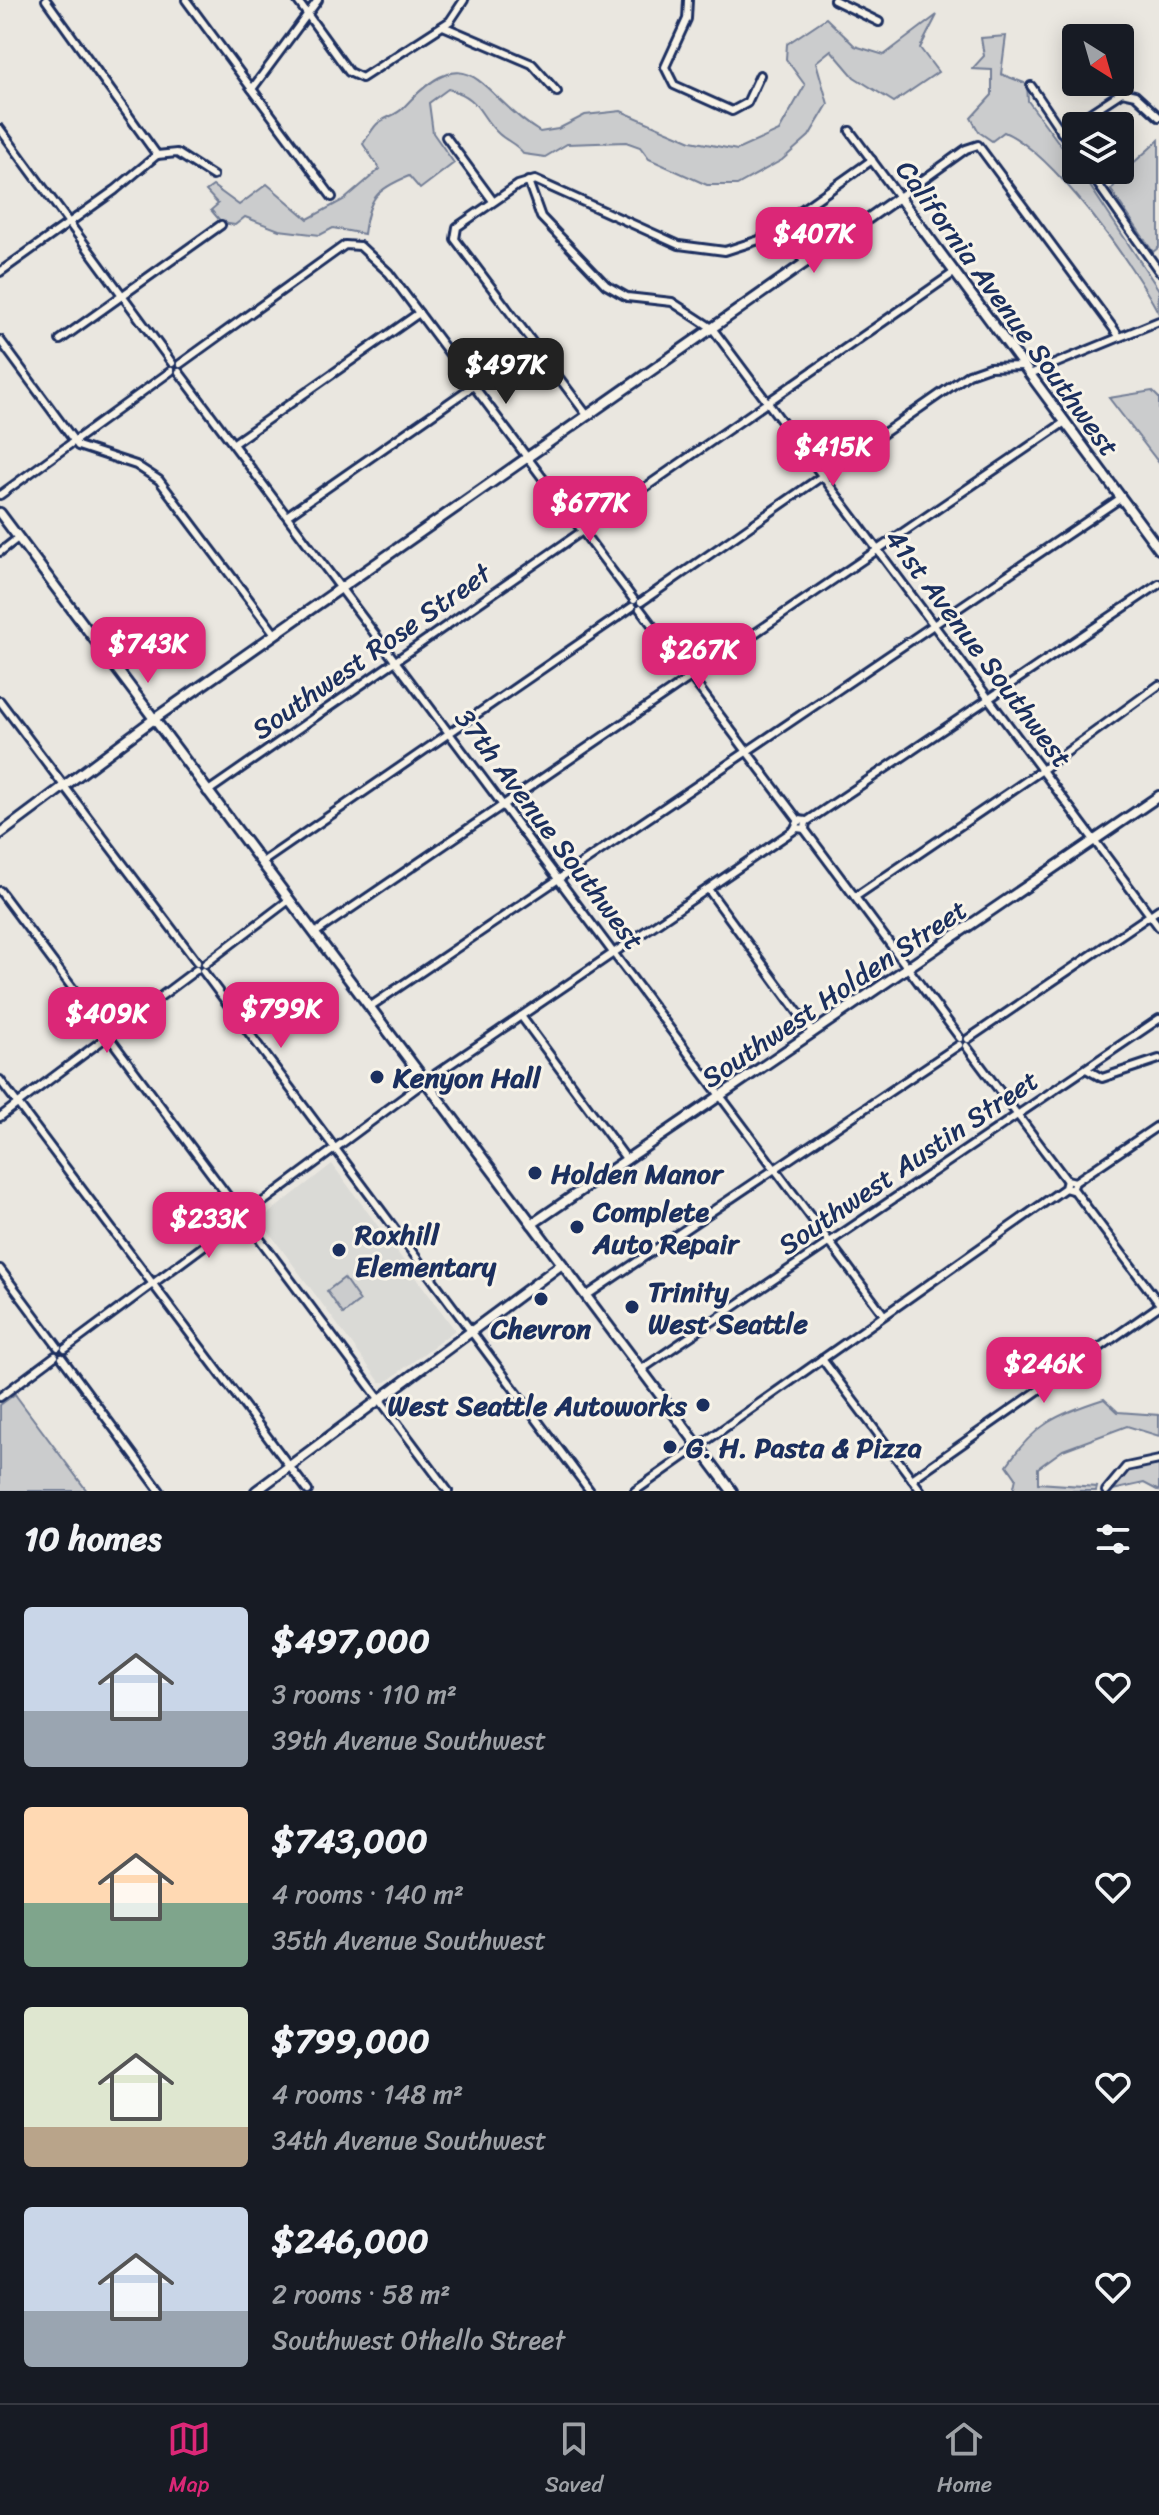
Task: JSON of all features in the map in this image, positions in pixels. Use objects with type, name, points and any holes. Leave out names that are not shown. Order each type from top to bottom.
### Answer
[{"type":"main road","points":[[0,834],[154,719],[899,197]]},
{"type":"main road","name":"California Avenue Southwest","points":[[899,197],[1159,549]]},
{"type":"main road","points":[[0,513],[732,1491]]},
{"type":"main road","name":"Southwest Holden Street","points":[[532,1224],[909,970],[1159,796]]},
{"type":"main road","points":[[256,1491],[562,1264]]},
{"type":"street","points":[[46,0],[157,155]]},
{"type":"street","points":[[186,0],[332,197]]},
{"type":"street","points":[[297,0],[349,72],[357,77],[372,75],[443,26],[457,14],[464,0]]},
{"type":"street","points":[[252,89],[318,0]]},
{"type":"street","points":[[688,0],[687,19],[665,67],[674,85],[732,111],[747,103],[760,75]]},
{"type":"street","points":[[834,0],[879,22]]},
{"type":"street","points":[[443,26],[532,64],[557,92]]},
{"type":"street","points":[[1031,86],[1061,132],[1117,93],[1135,95],[1159,117]]},
{"type":"street","name":"37th Avenue Southwest","points":[[0,129],[884,1315]]},
{"type":"street","name":"California Avenue Southwest","points":[[850,131],[899,197]]},
{"type":"street","points":[[446,137],[493,201]]},
{"type":"street","points":[[899,197],[975,144],[1119,336]]},
{"type":"street","points":[[0,272],[157,155],[177,153],[213,176]]},
{"type":"street","points":[[587,415],[454,235],[457,227],[528,181],[550,185],[695,250],[736,249],[778,226],[872,160]]},
{"type":"street","name":"41st Avenue Southwest","points":[[528,181],[541,217],[606,285],[627,297],[672,302],[712,328],[1159,927]]},
{"type":"street","points":[[1098,184],[1159,271]]},
{"type":"street","points":[[60,340],[221,225]]},
{"type":"street","points":[[778,226],[805,263]]},
{"type":"street","points":[[0,495],[345,245],[354,243],[379,261],[1159,1305],[912,1479]]},
{"type":"street","name":"Southwest Rose Street","points":[[207,792],[955,272]]},
{"type":"street","points":[[234,443],[419,313]]},
{"type":"street","points":[[1030,374],[1159,321]]},
{"type":"street","points":[[0,340],[74,441],[82,448],[136,465],[159,480],[275,634]]},
{"type":"street","points":[[261,863],[969,374],[989,367],[1023,366]]},
{"type":"street","points":[[288,515],[473,386]]},
{"type":"street","points":[[315,933],[1065,422]]},
{"type":"street","points":[[371,1006],[1121,498]]},
{"type":"street","points":[[0,552],[18,538]]},
{"type":"street","points":[[0,1397],[59,1357],[61,1348],[427,1080],[1159,584]]},
{"type":"street","points":[[855,897],[1042,770],[1159,685]]},
{"type":"street","points":[[0,701],[590,1491]]},
{"type":"street","points":[[708,889],[813,1033]]},
{"type":"street","points":[[0,891],[448,1491]]},
{"type":"street","points":[[0,1117],[289,900]]},
{"type":"street","points":[[586,1296],[1159,909]]},
{"type":"street","points":[[521,1016],[627,1160]]},
{"type":"street","name":"Southwest Austin Street","points":[[642,1369],[1159,1019]]},
{"type":"street","points":[[1086,1069],[1102,1078],[1159,1059]]},
{"type":"street","points":[[0,1080],[308,1491]]},
{"type":"street","points":[[635,1491],[1159,1125]]},
{"type":"street","points":[[0,1269],[61,1348]]},
{"type":"street","points":[[59,1357],[160,1491]]},
{"type":"street","points":[[822,1359],[921,1491]]},
{"type":"street","points":[[1106,1491],[1126,1467],[1159,1460]]},
{"type":"shaded area","points":[[937,15],[920,48],[938,72],[894,102],[854,77],[831,50],[816,62],[828,104],[809,136],[782,160],[737,185],[707,185],[649,159],[640,147],[626,142],[567,144],[545,157],[524,154],[492,127],[473,102],[448,89],[429,103],[433,133],[454,163],[420,189],[409,176],[381,191],[371,204],[364,234],[333,228],[320,235],[279,230],[245,217],[235,225],[222,223],[211,210],[218,204],[206,191],[213,186],[239,205],[267,184],[308,219],[345,199],[380,169],[363,144],[377,124],[400,111],[426,86],[445,74],[461,72],[488,88],[540,132],[558,129],[585,115],[621,111],[691,141],[737,150],[779,131],[805,85],[786,59],[787,44],[826,18],[855,46],[884,55]]},
{"type":"shaded area","points":[[1006,36],[1001,74],[1027,84],[1028,101],[1062,147],[1062,180],[1023,144],[1004,132],[992,141],[979,132],[971,118],[992,95],[992,70],[972,69],[984,56],[981,38]]},
{"type":"shaded area","points":[[1159,140],[1159,247],[1153,252],[1111,190],[1116,184],[1134,184],[1134,162]]},
{"type":"shaded area","points":[[1089,184],[1159,290],[1158,312],[1111,239],[1067,185]]},
{"type":"shaded area","points":[[1152,391],[1159,398],[1159,463],[1109,398]]},
{"type":"shaded area","name":"Roxhill Elementary","points":[[332,1164],[455,1330],[386,1382],[380,1382],[260,1220]]},
{"type":"shaded area","points":[[344,1278],[360,1301],[343,1314],[327,1291]]},
{"type":"shaded area","points":[[15,1394],[87,1491],[0,1491],[0,1405]]},
{"type":"shaded area","points":[[1104,1399],[1118,1412],[1159,1415],[1159,1436],[1127,1426],[1063,1450],[1038,1468],[1038,1483],[1097,1487],[1096,1491],[1013,1491],[1016,1478],[1007,1465],[1027,1440],[1048,1422]]},
{"type":"shaded area","points":[[1159,1465],[1159,1491],[1144,1483],[1108,1491],[1127,1470]]},
{"type":"place","name":"Kenyon Hall","points":[[377,1077]]},
{"type":"place","name":"Holden Manor","points":[[535,1173]]},
{"type":"place","name":"Complete Auto Repair","points":[[577,1227]]},
{"type":"place","name":"Roxhill Elementary","points":[[339,1250]]},
{"type":"place","name":"Chevron","points":[[541,1299]]},
{"type":"place","name":"Trinity West Seattle","points":[[632,1307]]},
{"type":"place","name":"West Seattle Autoworks","points":[[703,1405]]},
{"type":"place","name":"G. H. Pasta & Pizza","points":[[670,1447]]}]
